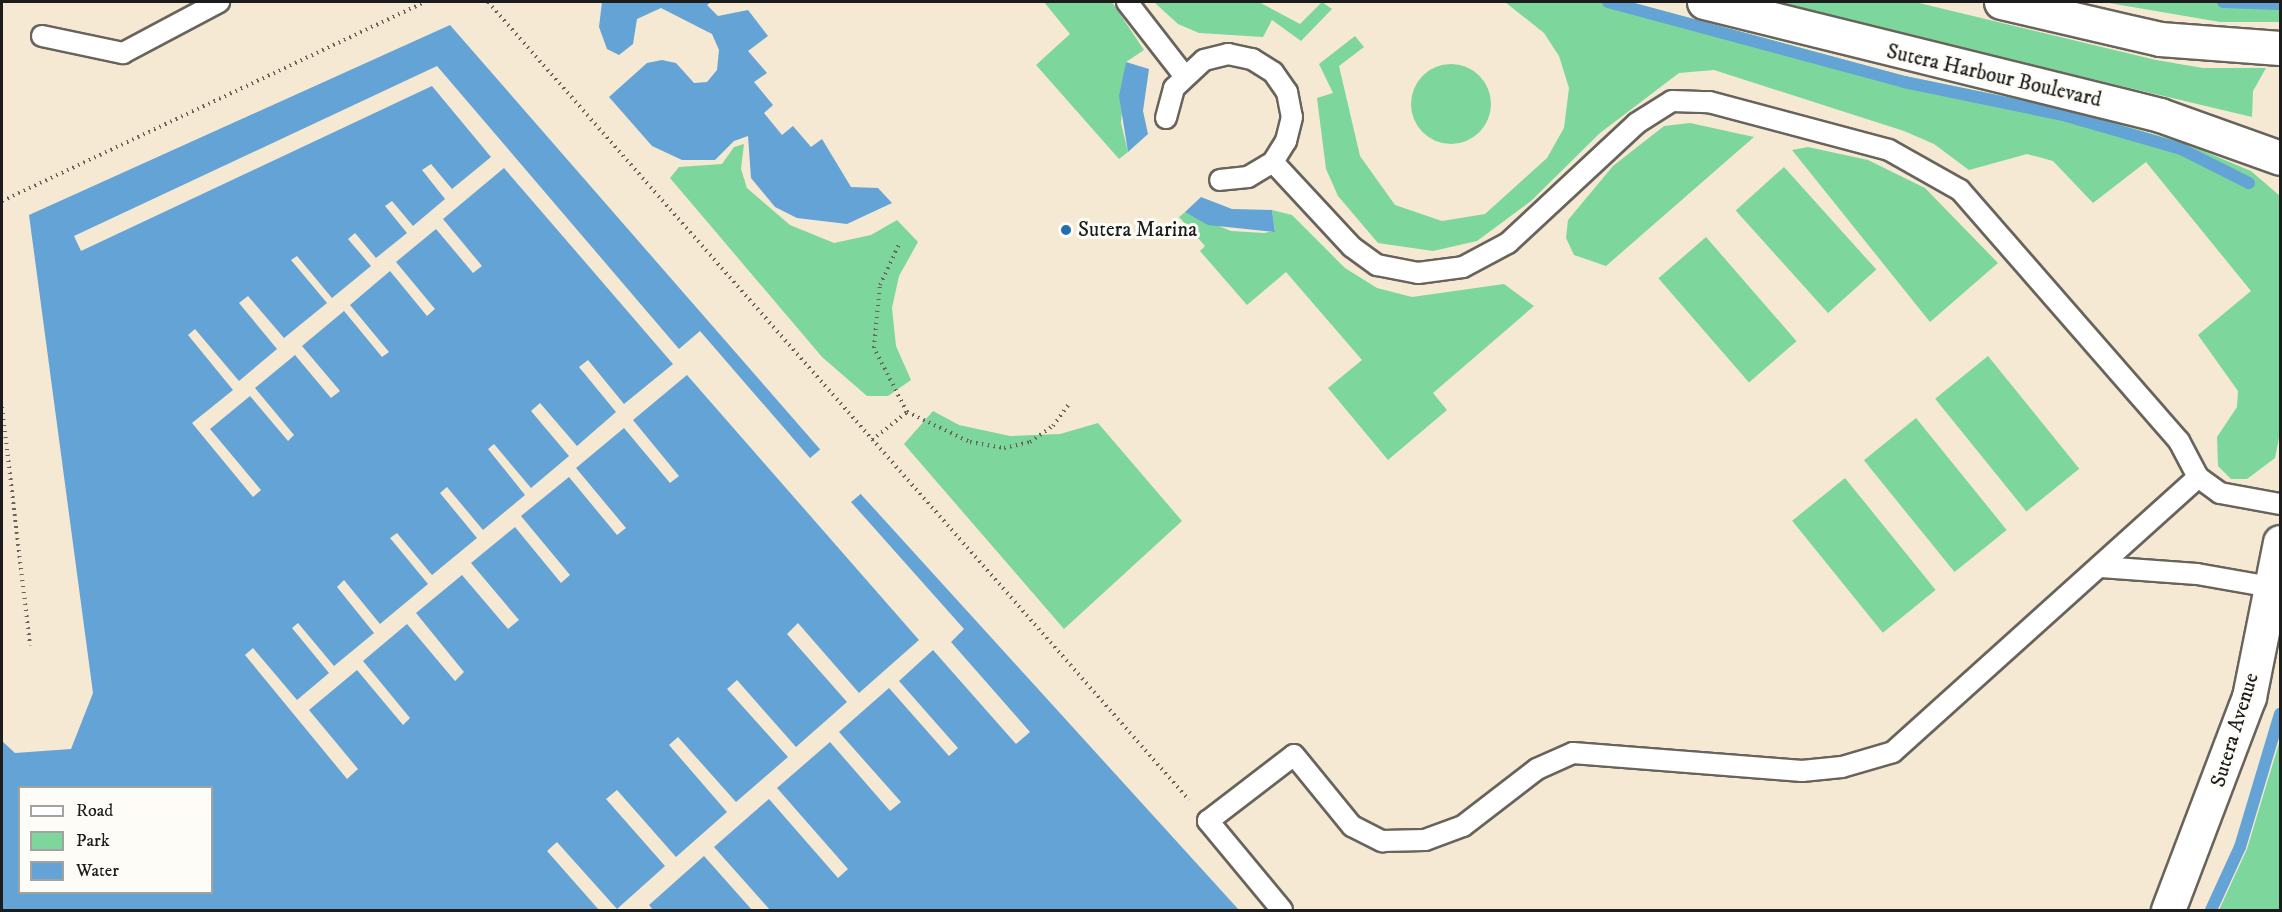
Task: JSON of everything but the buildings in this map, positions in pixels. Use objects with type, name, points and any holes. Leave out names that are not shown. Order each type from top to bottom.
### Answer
[{"type":"street","name":"Sutera Harbour Boulevard","points":[[1704,2],[2160,115],[2280,158]]},
{"type":"street","points":[[2001,2],[2160,39],[2227,48],[2280,48]]},
{"type":"street","name":"Sutera Avenue","points":[[2168,910],[2249,697],[2280,542]]},
{"type":"lane","points":[[42,36],[123,53],[219,2]]},
{"type":"lane","points":[[1126,2],[1183,74]]},
{"type":"lane","points":[[1166,118],[1183,74],[1204,60],[1228,54],[1252,59],[1273,72],[1287,92],[1292,117],[1287,141],[1273,162],[1248,177],[1220,180]]},
{"type":"lane","points":[[1273,162],[1352,247],[1377,265],[1418,273],[1463,267],[1508,243],[1637,123],[1672,101],[1709,102],[1889,150],[1960,190],[2179,441],[2198,477],[2220,493],[2280,504]]},
{"type":"lane","points":[[1282,910],[1208,821],[1294,755],[1352,826],[1383,841],[1425,840],[1462,826],[1537,769],[1573,753],[1802,771],[1842,767],[1893,752],[2101,567],[2198,477]]},
{"type":"lane","points":[[2101,567],[2197,574],[2271,587]]},
{"type":"path","points":[[2,201],[425,2]]},
{"type":"path","points":[[488,2],[1208,821]]},
{"type":"path","points":[[900,242],[880,285],[874,348],[907,412],[970,442],[1004,448],[1030,442],[1053,426],[1069,404]]},
{"type":"path","points":[[2,407],[30,645]]},
{"type":"path","points":[[872,440],[907,412]]},
{"type":"green space","points":[[1044,2],[1112,2],[1144,50],[1126,62],[1121,123],[1128,152],[1119,159],[1036,65],[1070,34]]},
{"type":"green space","points":[[1154,2],[1259,2],[1300,24],[1322,2],[1332,9],[1301,41],[1272,20],[1263,37],[1199,33],[1178,24]]},
{"type":"green space","points":[[1505,2],[1630,2],[1905,76],[2063,108],[2184,143],[2251,171],[2280,196],[2280,433],[2275,458],[2247,479],[2231,479],[2218,466],[2217,437],[2237,407],[2238,391],[2198,335],[2251,291],[2146,162],[2093,203],[2053,161],[2027,154],[1969,170],[1934,144],[1904,131],[1714,70],[1679,73],[1600,133],[1531,201],[1477,241],[1433,251],[1378,243],[1338,196],[1326,169],[1317,98],[1333,93],[1319,64],[1355,36],[1364,47],[1339,66],[1360,156],[1395,205],[1442,221],[1485,214],[1547,158],[1564,128],[1569,88],[1559,56],[1544,33]]},
{"type":"green space","points":[[1768,2],[1915,2],[2156,60],[2203,68],[2266,68],[2253,91],[2252,117]]},
{"type":"green space","points":[[2103,2],[2280,2],[2280,22],[2220,22]]},
{"type":"green space","points":[[1451,64],[1466,67],[1479,76],[1488,89],[1491,104],[1488,119],[1479,132],[1466,141],[1451,144],[1436,141],[1423,132],[1414,119],[1411,104],[1414,89],[1423,76],[1436,67]]},
{"type":"green space","points":[[1690,123],[1754,137],[1606,266],[1574,255],[1566,238],[1568,220],[1613,166],[1664,126]]},
{"type":"green space","points":[[744,144],[741,169],[747,188],[790,225],[834,243],[871,235],[897,220],[918,242],[899,276],[892,308],[896,346],[911,380],[888,396],[867,396],[822,357],[670,178],[679,167],[722,164],[734,147]]},
{"type":"green space","points":[[1808,147],[1868,160],[1925,188],[1998,263],[1930,322],[1792,150]]},
{"type":"green space","points":[[1784,167],[1876,270],[1828,313],[1736,210]]},
{"type":"green space","points":[[1272,210],[1292,215],[1345,268],[1377,288],[1412,297],[1504,284],[1534,306],[1433,393],[1447,410],[1388,460],[1328,388],[1362,360],[1286,272],[1247,305],[1200,251],[1205,246],[1179,217],[1185,212],[1231,231],[1264,233],[1275,231]]},
{"type":"green space","points":[[1706,237],[1797,341],[1749,382],[1658,278]]},
{"type":"green space","points":[[1988,356],[2079,469],[2026,511],[1935,399]]},
{"type":"green space","points":[[933,411],[959,425],[1010,436],[1060,434],[1098,423],[1182,521],[1064,629],[904,444]]},
{"type":"green space","points":[[1916,418],[2007,530],[1955,572],[1864,460]]},
{"type":"green space","points":[[1845,478],[1936,590],[1883,633],[1792,521]]},
{"type":"green space","points":[[2280,740],[2280,910],[2219,910],[2247,849]]},
{"type":"water","points":[[602,2],[711,2],[707,5],[718,16],[748,10],[768,36],[748,51],[767,73],[754,82],[773,105],[764,113],[782,135],[793,126],[811,147],[822,139],[851,187],[878,188],[892,203],[847,224],[797,218],[775,207],[751,178],[748,136],[734,141],[715,160],[682,160],[652,146],[609,97],[647,63],[662,60],[676,63],[694,83],[707,82],[717,70],[719,50],[712,34],[661,8],[637,19],[633,44],[619,55],[607,49],[599,27]]},
{"type":"water","points":[[450,25],[818,447],[1239,910],[2,910],[2,741],[15,753],[71,749],[93,693],[29,215]]},
{"type":"water","points":[[1126,62],[1149,69],[1143,111],[1148,134],[1128,152],[1119,96]]},
{"type":"water","points":[[1201,197],[1232,209],[1272,210],[1275,232],[1208,225],[1185,212]]},
{"type":"pier","points":[[437,66],[679,349],[700,331],[810,458],[822,448],[863,492],[851,502],[964,629],[951,642],[1030,732],[1016,744],[933,650],[899,681],[958,748],[949,756],[889,688],[839,732],[901,802],[890,811],[830,742],[777,788],[848,869],[838,878],[769,799],[714,847],[770,910],[752,910],[704,856],[649,905],[653,910],[599,910],[547,851],[557,842],[617,909],[665,866],[606,799],[617,790],[676,857],[727,812],[669,745],[678,737],[736,802],[788,757],[727,689],[737,680],[796,747],[847,702],[787,634],[798,623],[859,693],[919,640],[687,375],[633,420],[679,476],[670,483],[624,428],[576,468],[626,528],[617,535],[569,477],[521,516],[570,575],[561,583],[515,527],[471,563],[519,620],[508,629],[462,575],[416,613],[464,672],[455,681],[407,624],[363,661],[410,718],[403,725],[357,670],[309,710],[358,769],[347,779],[245,655],[253,648],[297,700],[329,673],[292,628],[298,623],[334,666],[374,633],[337,587],[344,580],[380,624],[428,584],[390,538],[397,533],[432,575],[477,538],[440,493],[447,487],[483,530],[525,495],[488,449],[494,444],[531,488],[569,456],[531,411],[540,403],[577,446],[616,412],[579,367],[588,360],[624,404],[673,364],[504,168],[443,219],[482,266],[473,273],[436,229],[396,262],[435,309],[427,316],[390,271],[350,305],[389,352],[382,357],[344,311],[302,346],[340,391],[331,398],[295,355],[255,388],[294,435],[288,441],[250,396],[210,429],[261,490],[253,497],[192,423],[233,390],[188,335],[195,329],[239,381],[277,349],[239,303],[248,296],[284,338],[327,303],[291,260],[297,256],[332,298],[371,266],[348,239],[355,233],[376,258],[407,233],[385,206],[392,201],[413,226],[445,199],[422,170],[431,164],[452,189],[491,157],[432,86],[81,251],[74,236]]},
{"type":"waterway","points":[[1608,2],[1904,82],[2063,115],[2181,149],[2249,183]]},
{"type":"waterway","points":[[2223,2],[2280,4]]},
{"type":"waterway","points":[[2211,910],[2240,847],[2280,714]]},
{"type":"place","name":"Sutera Marina","points":[[1066,230]]}]
